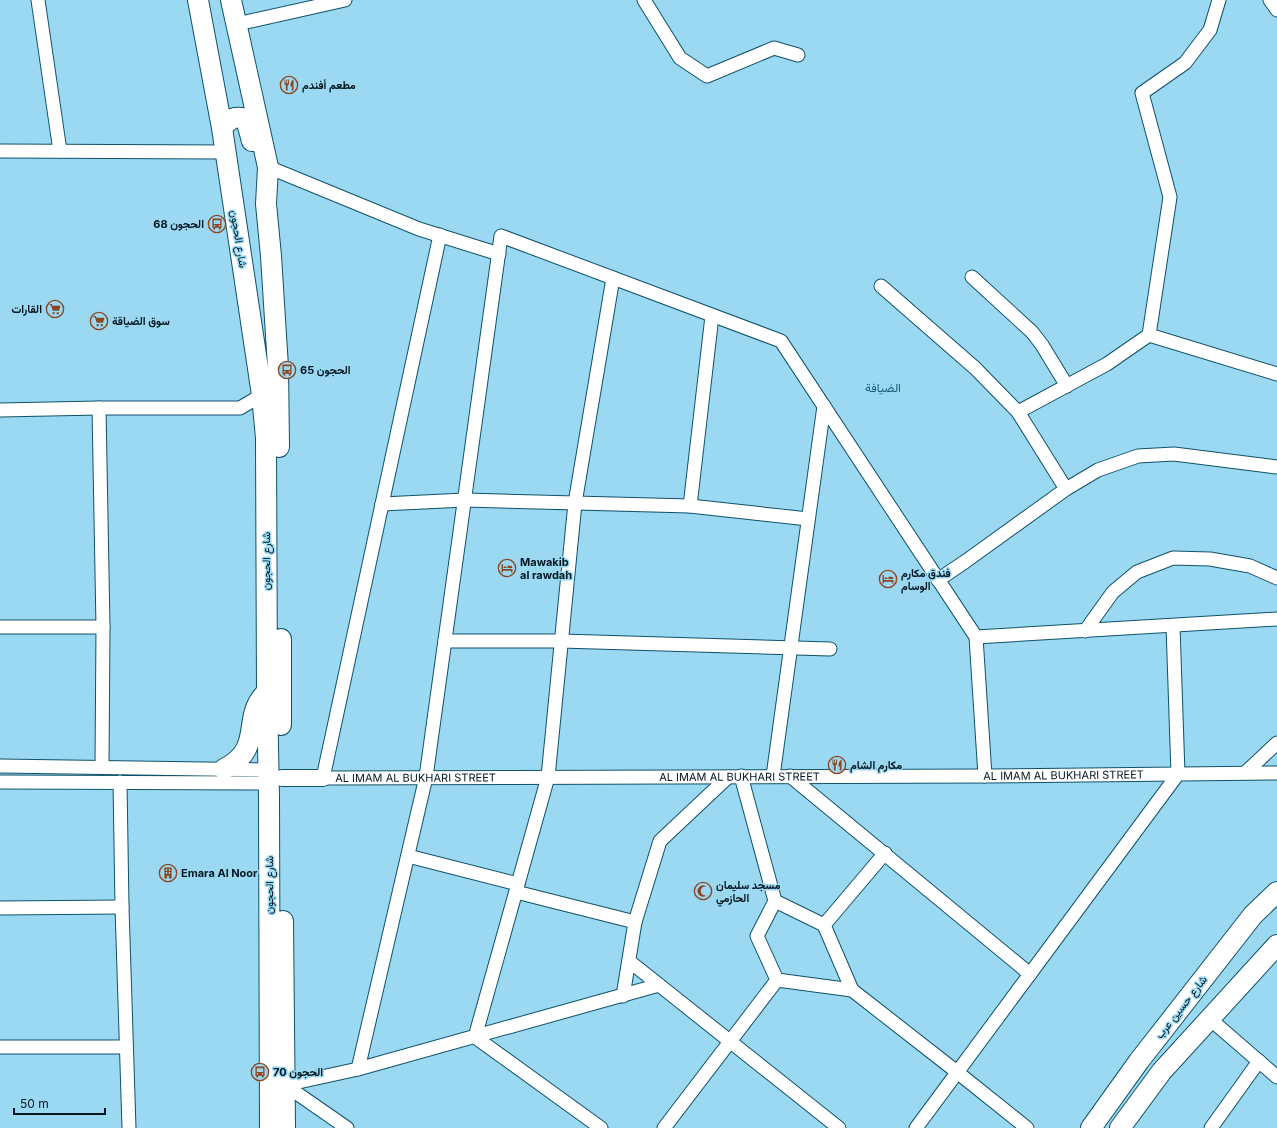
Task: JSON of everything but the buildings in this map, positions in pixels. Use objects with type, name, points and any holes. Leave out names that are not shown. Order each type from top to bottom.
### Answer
[{"type":"main road","name":"شارع الحجون","points":[[198,0],[222,128],[262,395],[266,438],[267,692],[273,777],[285,1086],[285,1128]]},
{"type":"main road","name":"شارع الحجون","points":[[231,0],[268,166],[266,204],[278,367],[270,1128]]},
{"type":"main road","points":[[222,128],[229,120],[236,117],[246,119],[251,135],[260,188],[266,204]]},
{"type":"main road","points":[[224,769],[237,761],[246,749],[252,733],[255,708],[267,692]]},
{"type":"main road","name":"شارع حسين عرب","points":[[1091,1128],[1143,1054],[1253,915],[1277,892]]},
{"type":"main road","points":[[1120,1128],[1162,1071],[1277,945]]},
{"type":"street","points":[[38,0],[60,151]]},
{"type":"street","points":[[237,24],[345,0]]},
{"type":"street","points":[[644,0],[680,58],[707,76],[774,48],[798,55]]},
{"type":"street","points":[[1018,412],[1107,364],[1149,335],[1170,197],[1142,93],[1186,62],[1210,30],[1220,0]]},
{"type":"street","points":[[1270,0],[1277,10]]},
{"type":"street","points":[[0,151],[225,152]]},
{"type":"street","points":[[268,166],[419,228],[499,254]]},
{"type":"street","points":[[0,782],[120,782],[273,777],[323,778],[440,235]]},
{"type":"street","points":[[358,1069],[426,778],[501,236],[781,341],[976,638],[985,776]]},
{"type":"street","points":[[972,277],[1032,332],[1042,345],[1067,386]]},
{"type":"street","points":[[475,1037],[548,777],[575,503],[613,278]]},
{"type":"street","points":[[881,286],[975,368],[1018,412],[1066,489]]},
{"type":"street","points":[[690,506],[712,316]]},
{"type":"street","points":[[1149,335],[1277,374]]},
{"type":"street","points":[[0,410],[240,408],[262,395]]},
{"type":"street","points":[[773,776],[824,406]]},
{"type":"street","points":[[99,408],[103,627],[102,767]]},
{"type":"street","points":[[938,580],[1066,489],[1098,470],[1138,456],[1174,454],[1277,467]]},
{"type":"street","points":[[382,504],[465,500],[690,506],[808,519]]},
{"type":"street","points":[[1085,631],[1113,592],[1137,572],[1173,558],[1210,558],[1250,566],[1277,578]]},
{"type":"street","points":[[976,638],[1277,619]]},
{"type":"street","points":[[916,1128],[1178,774],[1173,626]]},
{"type":"street","points":[[0,627],[103,627]]},
{"type":"street","points":[[445,641],[561,641],[830,649]]},
{"type":"street","points":[[1245,773],[1277,743]]},
{"type":"street","points":[[0,766],[224,769],[273,777]]},
{"type":"street","name":"AL IMAM AL BUKHARI STREET","points":[[323,778],[985,776],[1277,773]]},
{"type":"street","points":[[623,996],[636,922],[660,842],[735,776],[775,901],[757,936],[778,980]]},
{"type":"street","points":[[790,776],[1030,974]]},
{"type":"street","points":[[120,782],[122,907],[129,1128]]},
{"type":"street","points":[[824,925],[885,853]]},
{"type":"street","points":[[408,856],[636,922]]},
{"type":"street","points":[[775,901],[824,925],[852,990],[1027,1128]]},
{"type":"street","points":[[0,908],[122,907]]},
{"type":"street","points":[[629,961],[839,1128]]},
{"type":"street","points":[[778,980],[852,990]]},
{"type":"street","points":[[664,1128],[778,980]]},
{"type":"street","points":[[285,1086],[358,1069],[659,985]]},
{"type":"street","points":[[1210,1019],[1277,1077]]},
{"type":"street","points":[[475,1037],[601,1128]]},
{"type":"street","points":[[0,1047],[126,1046]]},
{"type":"street","points":[[1211,1128],[1259,1061]]},
{"type":"street","points":[[285,1086],[347,1128]]},
{"type":"place","name":"مطعم أفندم","points":[[289,85]]},
{"type":"place","name":"الحجون 68","points":[[217,224]]},
{"type":"place","name":"القارات","points":[[55,309]]},
{"type":"place","name":"سوق الضياقة","points":[[99,321]]},
{"type":"place","name":"الحجون 65","points":[[287,370]]},
{"type":"place","name":"Mawakib al rawdah","points":[[507,568]]},
{"type":"place","name":"فندق مكارم الوسام","points":[[888,579]]},
{"type":"place","name":"مكارم الشام","points":[[837,765]]},
{"type":"place","name":"Emara Al Noor","points":[[168,873]]},
{"type":"place","name":"مسجد سليمان الحازمي","points":[[703,891]]},
{"type":"place","name":"الحجون 70","points":[[260,1072]]},
{"type":"district","name":"الضيافة","points":[[883,387]]}]
